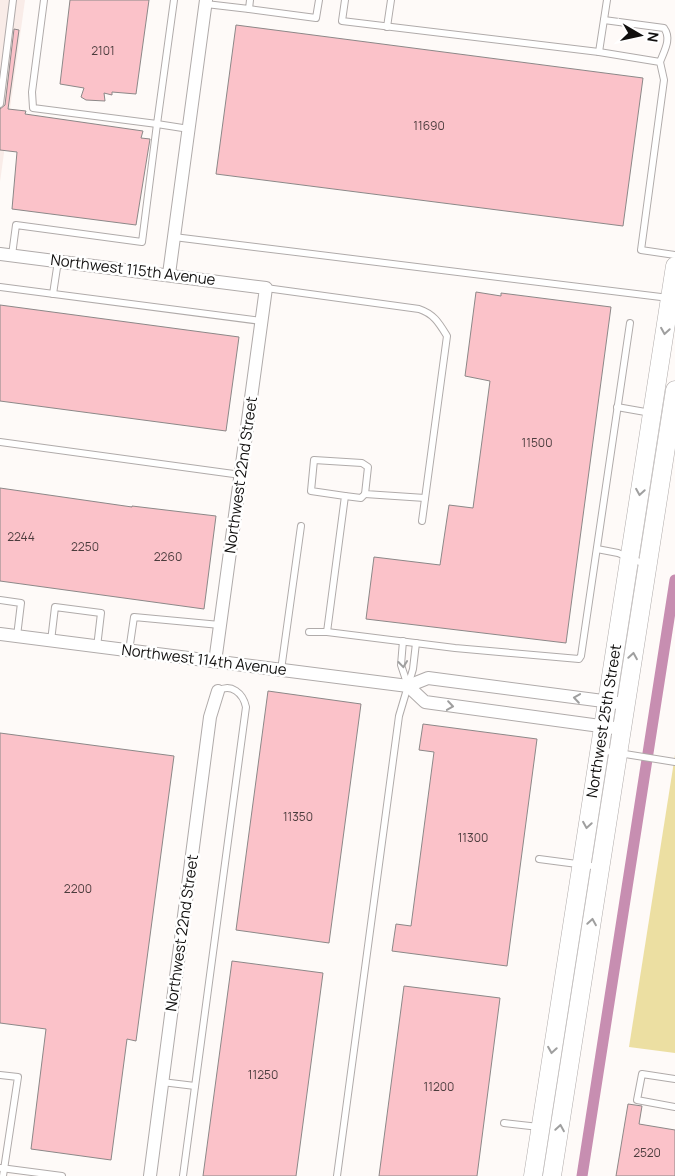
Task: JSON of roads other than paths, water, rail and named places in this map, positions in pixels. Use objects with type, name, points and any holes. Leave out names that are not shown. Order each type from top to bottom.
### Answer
[{"type":"main road","name":"Northwest 25th Street","points":[[533,1176],[675,266]]},
{"type":"main road","name":"Northwest 25th Street","points":[[552,1176],[600,868],[626,754],[622,729],[675,390]]},
{"type":"street","points":[[169,274],[206,2]]},
{"type":"street","name":"Northwest 115th Avenue","points":[[6,255],[169,274],[266,288]]},
{"type":"street","name":"Northwest 22nd Street","points":[[215,662],[266,288]]},
{"type":"street","name":"Northwest 114th Avenue","points":[[0,634],[408,686],[428,678],[626,704]]},
{"type":"street","points":[[408,686],[425,702],[622,729]]},
{"type":"street","name":"Northwest 22nd Street","points":[[150,1176],[210,717],[218,691]]},
{"type":"lane","points":[[0,104],[13,0]]},
{"type":"lane","points":[[44,0],[32,92],[33,108],[188,129]]},
{"type":"lane","points":[[6,255],[16,225],[142,242],[174,0]]},
{"type":"lane","points":[[248,9],[250,0]]},
{"type":"lane","points":[[206,2],[316,18],[319,0]]},
{"type":"lane","points":[[345,0],[342,21],[599,52],[660,62]]},
{"type":"lane","points":[[387,27],[391,0]]},
{"type":"lane","points":[[599,52],[607,0]]},
{"type":"lane","points":[[604,20],[664,28],[668,33],[667,44],[660,62],[664,80],[641,250],[675,255]]},
{"type":"lane","points":[[174,237],[670,298]]},
{"type":"lane","points":[[53,294],[58,261]]},
{"type":"lane","points":[[0,287],[261,321]]},
{"type":"lane","points":[[266,288],[419,309],[428,312],[438,320],[447,336],[422,521]]},
{"type":"lane","points":[[309,632],[327,632],[579,659],[581,656],[630,322]]},
{"type":"lane","points":[[617,408],[652,413]]},
{"type":"lane","points":[[0,442],[241,475]]},
{"type":"lane","points":[[314,460],[362,462],[368,467],[365,494],[361,498],[312,491],[314,460]]},
{"type":"lane","points":[[365,494],[425,498]]},
{"type":"lane","points":[[327,632],[345,496]]},
{"type":"lane","points":[[281,670],[301,526]]},
{"type":"lane","points":[[597,549],[629,557],[648,565]]},
{"type":"lane","points":[[0,600],[20,602],[16,636]]},
{"type":"lane","points":[[51,641],[56,607],[101,613],[97,647]]},
{"type":"lane","points":[[129,651],[134,617],[220,625]]},
{"type":"lane","points":[[403,641],[401,665],[408,686]]},
{"type":"lane","points":[[337,1176],[399,716],[413,669],[416,643]]},
{"type":"lane","points":[[183,1176],[246,707],[242,696],[234,690],[226,688],[218,691]]},
{"type":"lane","points":[[599,750],[675,762]]},
{"type":"lane","points":[[539,859],[600,868]]},
{"type":"lane","points":[[675,1079],[642,1074],[637,1100],[675,1107]]},
{"type":"lane","points":[[0,1075],[18,1077],[10,1141],[2,1168],[3,1176]]},
{"type":"lane","points":[[162,1082],[195,1086]]},
{"type":"lane","points":[[504,1123],[540,1127]]},
{"type":"lane","points":[[2,1168],[32,1174],[62,1176]]},
{"type":"waterway","points":[[582,1176],[675,580]]}]
